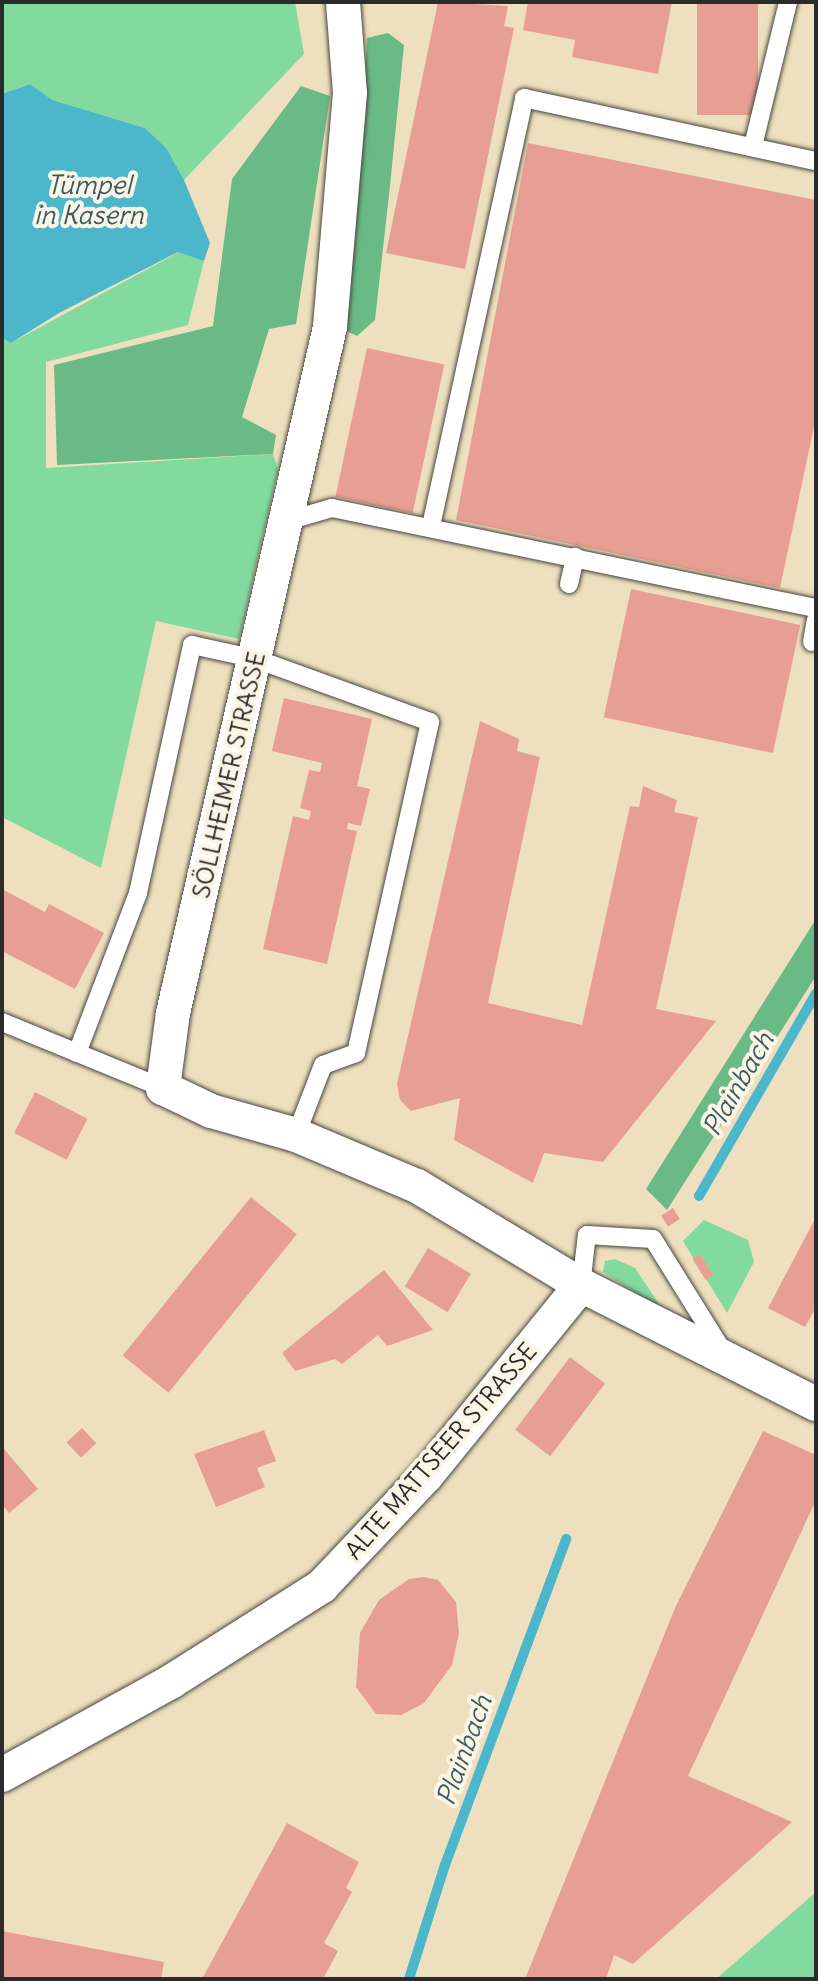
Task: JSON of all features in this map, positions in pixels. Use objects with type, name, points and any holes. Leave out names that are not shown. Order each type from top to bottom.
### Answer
[{"type":"street","name":"SÖLLHEIMER STRASSE","points":[[163,1088],[173,1013],[330,327],[350,93],[343,2]]},
{"type":"street","points":[[163,1088],[211,1111],[296,1135],[417,1186],[581,1285],[729,1363],[816,1404]]},
{"type":"street","name":"ALTE MATTSEER STRASSE","points":[[2,1775],[172,1681],[322,1586],[426,1476],[581,1285]]},
{"type":"lane","points":[[753,146],[788,2]]},
{"type":"lane","points":[[431,526],[524,98],[816,161]]},
{"type":"lane","points":[[287,521],[332,508],[431,526],[816,608]]},
{"type":"lane","points":[[569,584],[575,557]]},
{"type":"lane","points":[[812,642],[816,620]]},
{"type":"lane","points":[[77,1053],[138,893],[192,645],[256,659],[430,722],[356,1053],[323,1065],[296,1135]]},
{"type":"lane","points":[[2,1022],[163,1088]]},
{"type":"lane","points":[[581,1285],[587,1235],[653,1239],[729,1363]]},
{"type":"green space","points":[[2,2],[295,2],[304,54],[184,180],[167,149],[145,128],[51,100],[30,84],[2,94]]},
{"type":"green space","points":[[388,33],[404,45],[390,186],[375,320],[357,336],[340,328],[359,182],[367,38]]},
{"type":"green space","points":[[301,86],[330,96],[296,324],[269,329],[242,417],[276,435],[273,454],[57,465],[54,365],[213,326],[232,179]]},
{"type":"green space","points":[[179,252],[204,261],[188,325],[46,362],[46,468],[273,454],[278,469],[239,639],[156,621],[101,868],[2,817],[2,338],[11,343]]},
{"type":"green space","points":[[816,919],[816,976],[667,1210],[646,1189]]},
{"type":"green space","points":[[704,1220],[748,1240],[754,1262],[727,1313],[683,1241]]},
{"type":"green space","points":[[615,1259],[635,1268],[663,1310],[603,1272],[605,1261]]},
{"type":"green space","points":[[816,1892],[816,1979],[716,1979]]},
{"type":"water","name":"Tümpel in Kasern","points":[[30,84],[52,100],[145,128],[167,149],[184,180],[210,243],[204,261],[178,252],[59,313],[11,343],[2,338],[2,94]]},
{"type":"building","points":[[438,2],[508,6],[504,26],[514,28],[465,269],[386,253]]},
{"type":"building","points":[[528,2],[672,2],[658,74],[572,57],[575,40],[523,30]]},
{"type":"building","points":[[697,2],[758,2],[758,115],[697,115]]},
{"type":"building","points":[[528,143],[816,200],[816,417],[780,588],[456,520]]},
{"type":"building","points":[[367,348],[444,364],[413,513],[335,497]]},
{"type":"building","points":[[631,589],[800,625],[773,753],[604,717]]},
{"type":"building","points":[[284,698],[372,719],[357,786],[370,789],[361,826],[348,823],[347,829],[357,831],[327,964],[263,949],[293,816],[309,820],[311,811],[300,808],[309,770],[320,772],[322,763],[272,751]]},
{"type":"building","points":[[480,721],[519,739],[517,751],[540,757],[488,1003],[582,1025],[630,806],[639,807],[643,786],[677,800],[674,812],[698,817],[656,1009],[716,1021],[603,1162],[544,1153],[533,1183],[454,1140],[460,1098],[411,1111],[400,1100],[397,1084]]},
{"type":"building","points":[[2,889],[45,912],[49,904],[104,933],[75,989],[2,951]]},
{"type":"building","points":[[35,1092],[88,1119],[67,1160],[14,1133]]},
{"type":"building","points":[[251,1197],[297,1234],[168,1393],[123,1356]]},
{"type":"building","points":[[673,1208],[680,1219],[668,1226],[661,1215]]},
{"type":"building","points":[[816,1217],[816,1307],[805,1327],[768,1308]]},
{"type":"building","points":[[428,1248],[471,1274],[448,1312],[405,1287]]},
{"type":"building","points":[[700,1254],[713,1275],[706,1280],[692,1259]]},
{"type":"building","points":[[384,1270],[433,1330],[387,1346],[378,1335],[342,1364],[335,1359],[295,1371],[282,1353]]},
{"type":"building","points":[[570,1357],[605,1383],[550,1456],[515,1430]]},
{"type":"building","points":[[82,1428],[96,1443],[81,1458],[67,1442]]},
{"type":"building","points":[[264,1430],[276,1461],[257,1468],[265,1487],[216,1507],[194,1454]]},
{"type":"building","points":[[763,1431],[816,1455],[816,1500],[688,1776],[792,1822],[633,1964],[614,1955],[606,1979],[525,1979],[675,1608]]},
{"type":"building","points":[[4,1449],[38,1489],[9,1513],[2,1504]]},
{"type":"building","points":[[424,1577],[438,1580],[456,1602],[459,1633],[452,1665],[424,1703],[401,1715],[376,1714],[356,1687],[360,1633],[379,1600],[409,1579]]},
{"type":"building","points":[[287,1823],[359,1862],[346,1888],[352,1892],[324,1943],[338,1951],[323,1979],[202,1979]]},
{"type":"building","points":[[2,1931],[164,1962],[161,1979],[2,1979]]},
{"type":"waterway","name":"Plainbach","points":[[699,1196],[816,993]]},
{"type":"waterway","name":"Plainbach","points":[[409,1979],[445,1865],[566,1539]]}]
